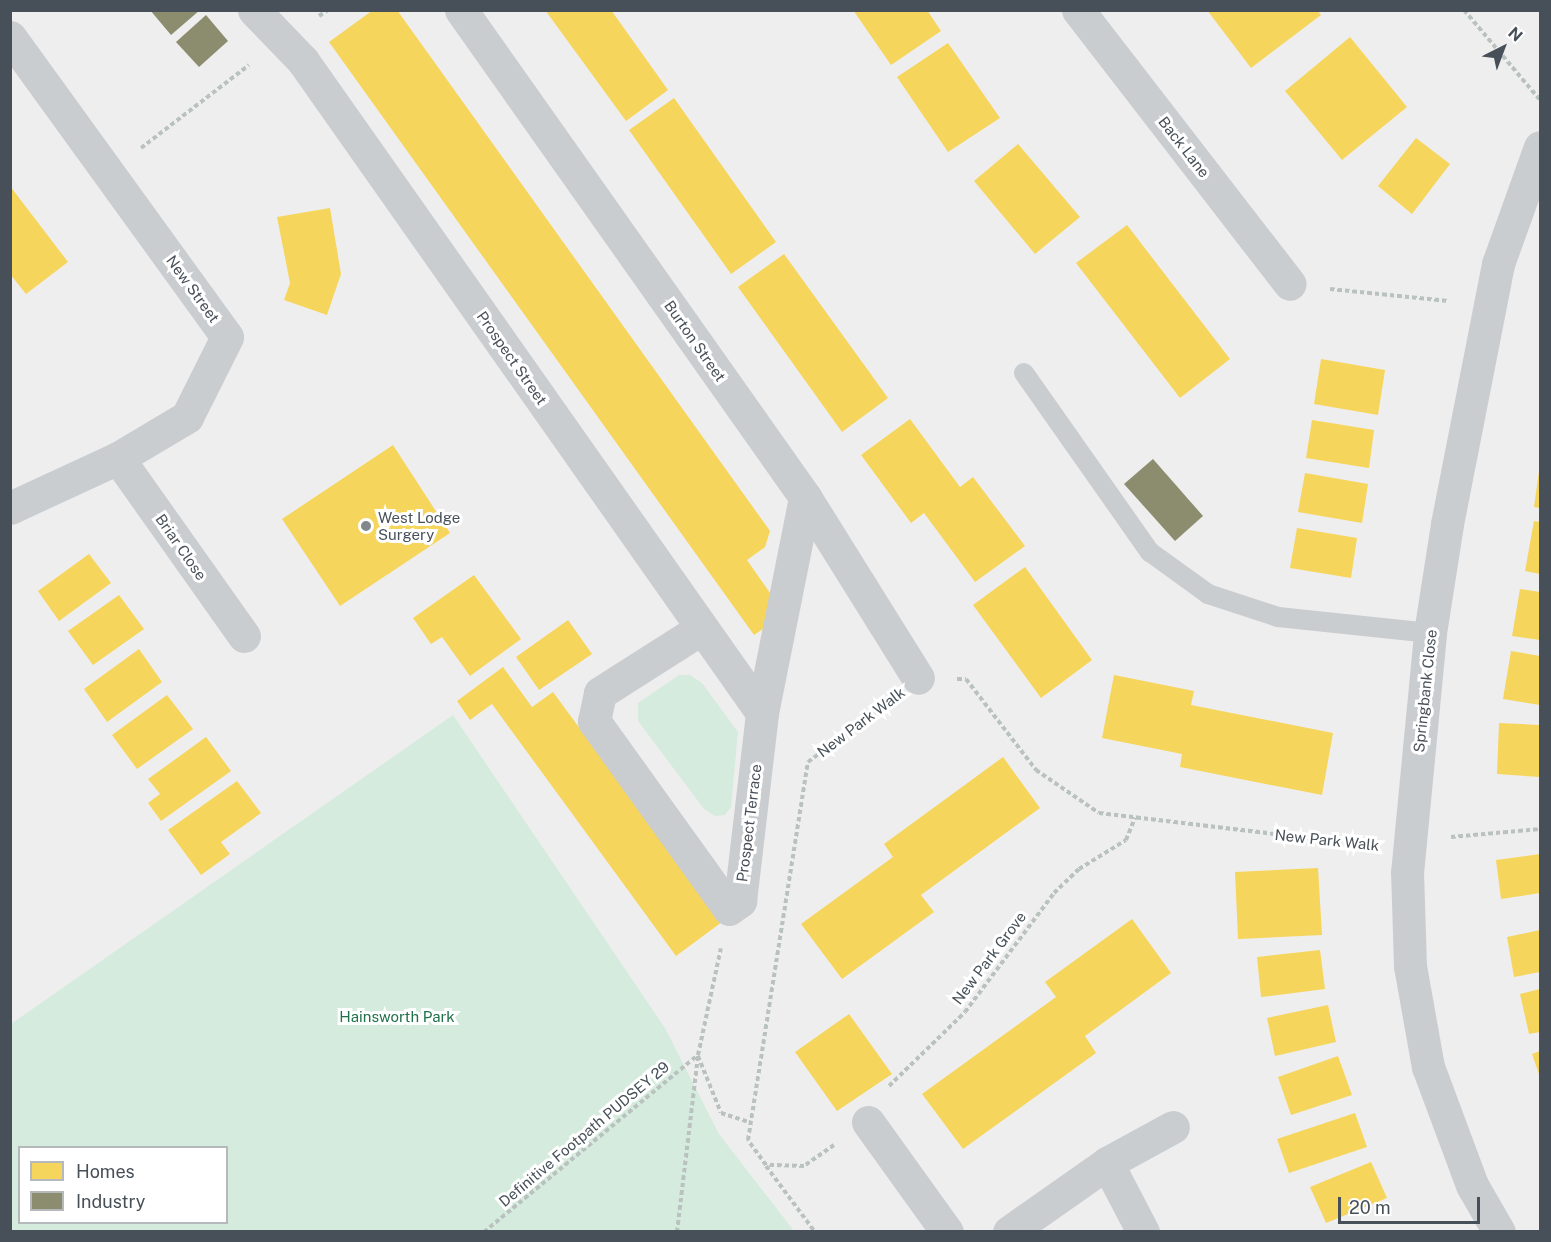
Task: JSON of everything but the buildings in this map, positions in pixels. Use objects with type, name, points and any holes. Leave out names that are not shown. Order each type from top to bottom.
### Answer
[{"type":"street","name":"Prospect Street","points":[[254,10],[303,61],[762,713]]},
{"type":"street","name":"Burton Street","points":[[462,10],[805,497],[918,678]]},
{"type":"street","name":"Back Lane","points":[[1078,10],[1290,284]]},
{"type":"street","name":"New Street","points":[[10,36],[227,337],[187,417],[118,458],[10,508]]},
{"type":"street","name":"Springbank Close","points":[[1499,1232],[1472,1185],[1428,1066],[1410,966],[1410,846],[1430,633],[1490,306],[1498,264],[1540,147]]},
{"type":"street","name":"Briar Close","points":[[118,458],[244,636]]},
{"type":"street","name":"Prospect Terrace","points":[[702,628],[600,693],[594,721],[729,909],[740,901],[762,713],[805,497]]},
{"type":"street","points":[[868,1122],[947,1232]]},
{"type":"street","points":[[1009,1232],[1107,1163],[1173,1127]]},
{"type":"street","points":[[1107,1163],[1143,1232]]},
{"type":"lane","points":[[1024,373],[1150,552],[1208,594],[1278,617],[1430,633]]},
{"type":"path","points":[[1464,10],[1540,100]]},
{"type":"path","points":[[109,173],[282,39]]},
{"type":"path","points":[[1290,284],[1490,306]]},
{"type":"path","name":"New Park Walk","points":[[815,1232],[748,1140],[808,762],[918,678],[966,679],[1036,770],[1099,813],[1362,845],[1410,846],[1454,836],[1540,829]]},
{"type":"path","name":"New Park Grove","points":[[868,1122],[888,1087],[965,1012],[1054,893],[1078,869],[1126,840],[1135,818]]},
{"type":"path","name":"Definitive Footpath PUDSEY 29","points":[[677,1232],[698,1055],[729,909]]},
{"type":"path","points":[[698,1055],[721,1113],[751,1123]]},
{"type":"path","name":"Definitive Footpath PUDSEY 29","points":[[484,1232],[698,1055]]},
{"type":"path","points":[[766,1165],[804,1166],[868,1122]]},
{"type":"green space","points":[[679,675],[690,675],[702,683],[738,732],[731,807],[725,815],[715,816],[704,809],[638,721],[638,703]]},
{"type":"green space","name":"Hainsworth Park","points":[[453,715],[665,1028],[719,1134],[794,1231],[11,1231],[11,1024]]},
{"type":"place","name":"West Lodge Surgery","points":[[366,526]]}]
